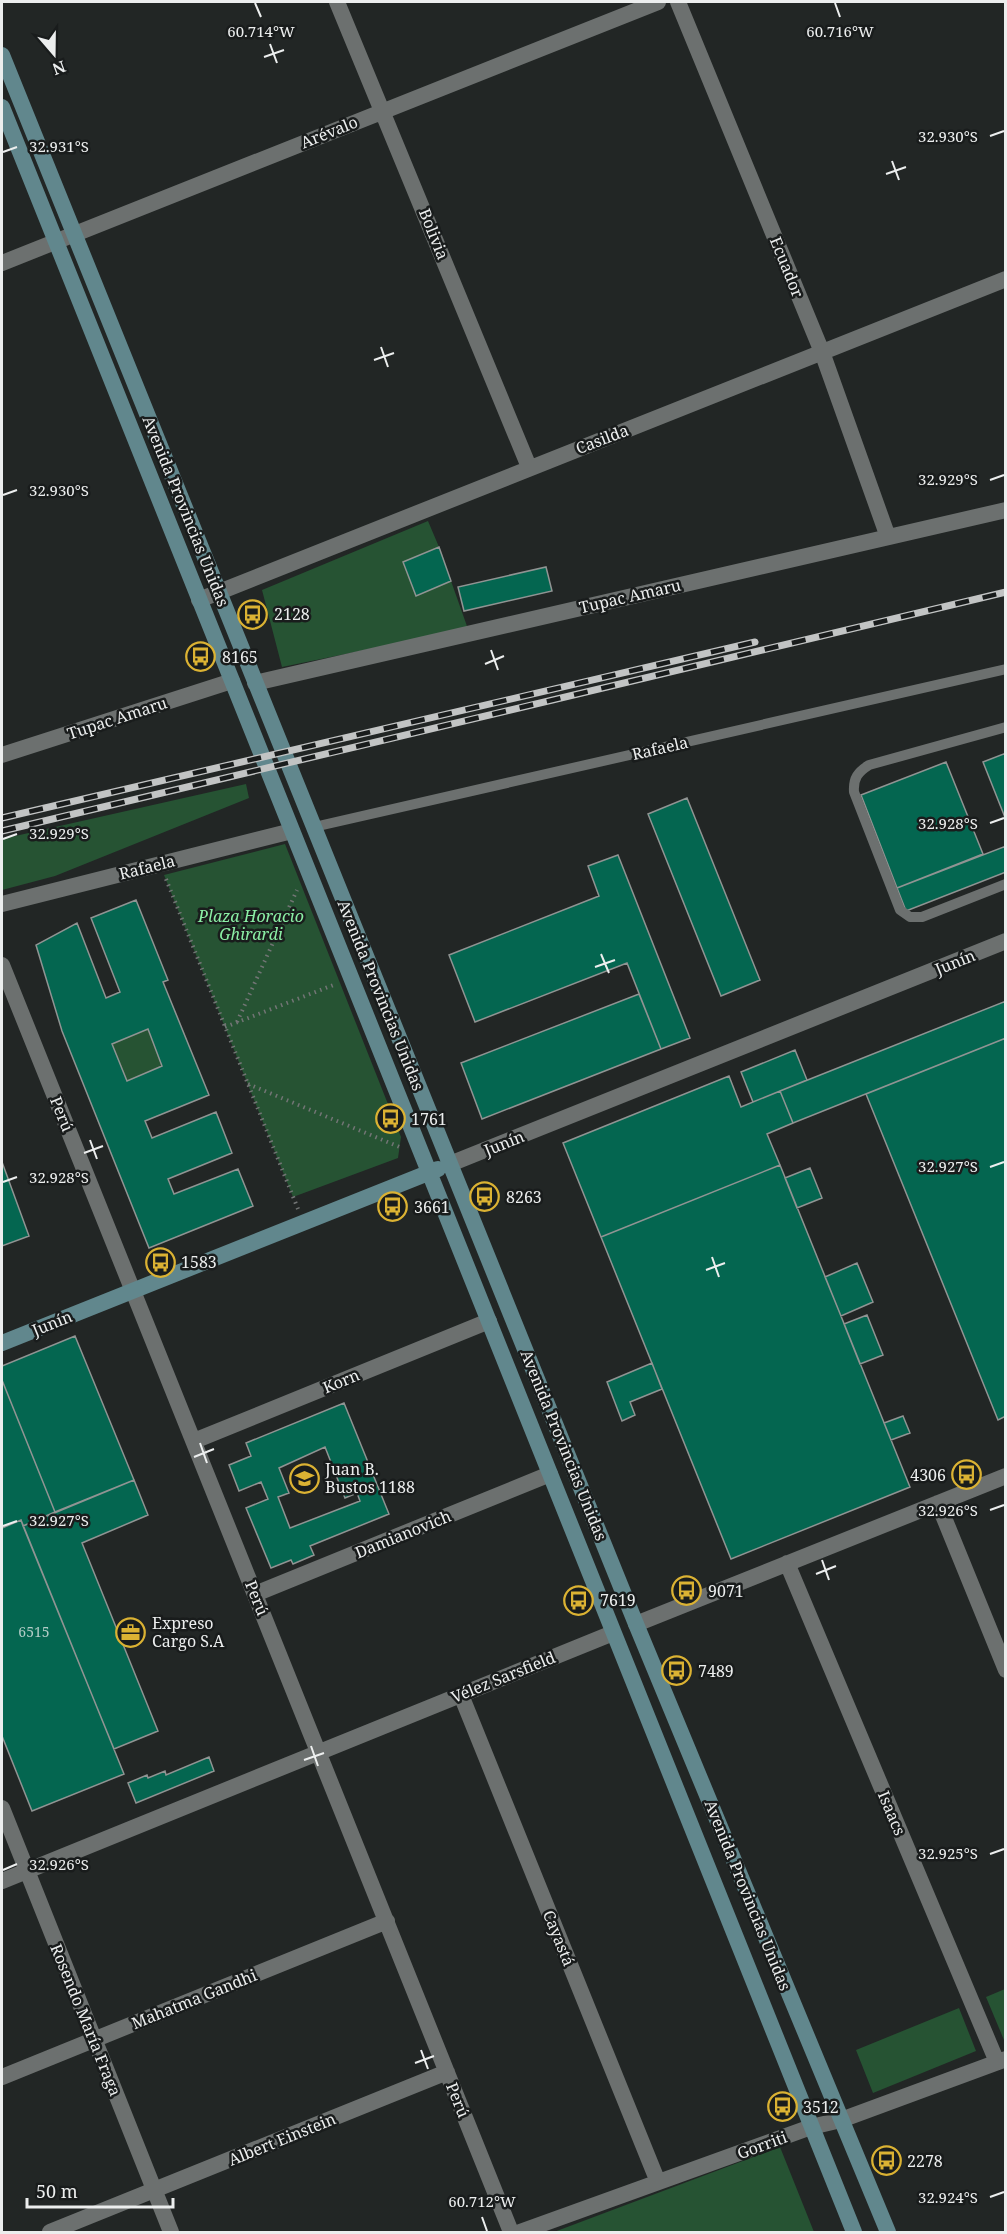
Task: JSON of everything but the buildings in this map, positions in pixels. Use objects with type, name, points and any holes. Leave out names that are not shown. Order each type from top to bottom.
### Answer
[{"type":"main road","name":"Avenida Provincias Unidas","points":[[2,55],[636,1624],[888,2232]]},
{"type":"main road","name":"Avenida Provincias Unidas","points":[[2,107],[854,2232]]},
{"type":"main road","name":"Junín","points":[[2,1343],[303,1223],[426,1165],[450,1164]]},
{"type":"main road","name":"Vélez Sarsfield","points":[[613,1633],[636,1624]]},
{"type":"street","name":"Bolivia","points":[[338,2],[529,467]]},
{"type":"street","name":"Arévalo","points":[[2,263],[658,2]]},
{"type":"street","name":"Ecuador","points":[[678,2],[822,352],[888,537]]},
{"type":"street","name":"Casilda","points":[[199,600],[1005,279]]},
{"type":"street","name":"Tupac Amaru","points":[[255,683],[1005,510]]},
{"type":"street","name":"Tupac Amaru","points":[[2,755],[232,681]]},
{"type":"street","name":"Rafaela","points":[[2,904],[292,831]]},
{"type":"street","name":"Junín","points":[[450,1164],[1005,941]]},
{"type":"street","name":"Perú","points":[[2,965],[512,2232]]},
{"type":"street","name":"Korn","points":[[194,1441],[489,1322]]},
{"type":"street","name":"Damianovich","points":[[255,1594],[550,1474]]},
{"type":"street","name":"Vélez Sarsfield","points":[[636,1624],[1005,1476]]},
{"type":"street","points":[[938,1503],[1005,1670]]},
{"type":"street","name":"Isaacs","points":[[787,1563],[1001,2061]]},
{"type":"street","name":"Vélez Sarsfield","points":[[2,1881],[613,1633]]},
{"type":"street","name":"Cayastá","points":[[461,1695],[658,2182]]},
{"type":"street","name":"Rosendo María Fraga","points":[[2,1808],[171,2232]]},
{"type":"street","name":"Mahatma Gandhi","points":[[2,2077],[387,1921]]},
{"type":"street","name":"Gorriti","points":[[519,2232],[811,2127],[841,2120],[1001,2061]]},
{"type":"street","name":"Albert Einstein","points":[[50,2232],[447,2072]]},
{"type":"lane","name":"Rafaela","points":[[314,827],[1005,669]]},
{"type":"lane","points":[[1005,728],[869,765],[858,772],[853,783],[854,792],[900,910],[910,917],[922,917],[1005,884]]},
{"type":"path","points":[[160,864],[303,1223]]},
{"type":"path","points":[[237,1022],[307,868]]},
{"type":"path","points":[[225,1027],[351,978]]},
{"type":"path","points":[[248,1084],[426,1165]]},
{"type":"green space","points":[[428,521],[439,547],[403,562],[416,595],[451,581],[468,629],[282,667],[262,590]]},
{"type":"green space","points":[[246,784],[249,798],[55,876],[2,890],[2,839]]},
{"type":"green space","name":"Plaza Horacio Ghirardi","points":[[285,844],[401,1137],[398,1158],[293,1197],[164,875]]},
{"type":"green space","points":[[148,1029],[162,1066],[127,1081],[112,1044]]},
{"type":"green space","points":[[1005,1989],[1006,2040],[1004,2040],[986,1997]]},
{"type":"green space","points":[[959,2008],[976,2051],[873,2093],[856,2050]]},
{"type":"green space","points":[[780,2147],[814,2232],[554,2232]]},
{"type":"railway","points":[[2,831],[1006,592]]},
{"type":"railway","points":[[2,818],[755,642]]},
{"type":"place","name":"2128","points":[[253,614]]},
{"type":"place","name":"8165","points":[[201,657]]},
{"type":"place","name":"1761","points":[[390,1119]]},
{"type":"place","name":"8263","points":[[485,1197]]},
{"type":"place","name":"3661","points":[[393,1207]]},
{"type":"place","name":"1583","points":[[160,1262]]},
{"type":"place","name":"4306","points":[[967,1475]]},
{"type":"place","name":"Juan B. Bustos 1188","points":[[304,1478]]},
{"type":"place","name":"9071","points":[[687,1591]]},
{"type":"place","name":"7619","points":[[579,1600]]},
{"type":"place","name":"Expreso Cargo S.A","points":[[131,1632]]},
{"type":"place","name":"7489","points":[[677,1671]]},
{"type":"place","name":"3512","points":[[782,2107]]},
{"type":"place","name":"2278","points":[[886,2161]]}]
